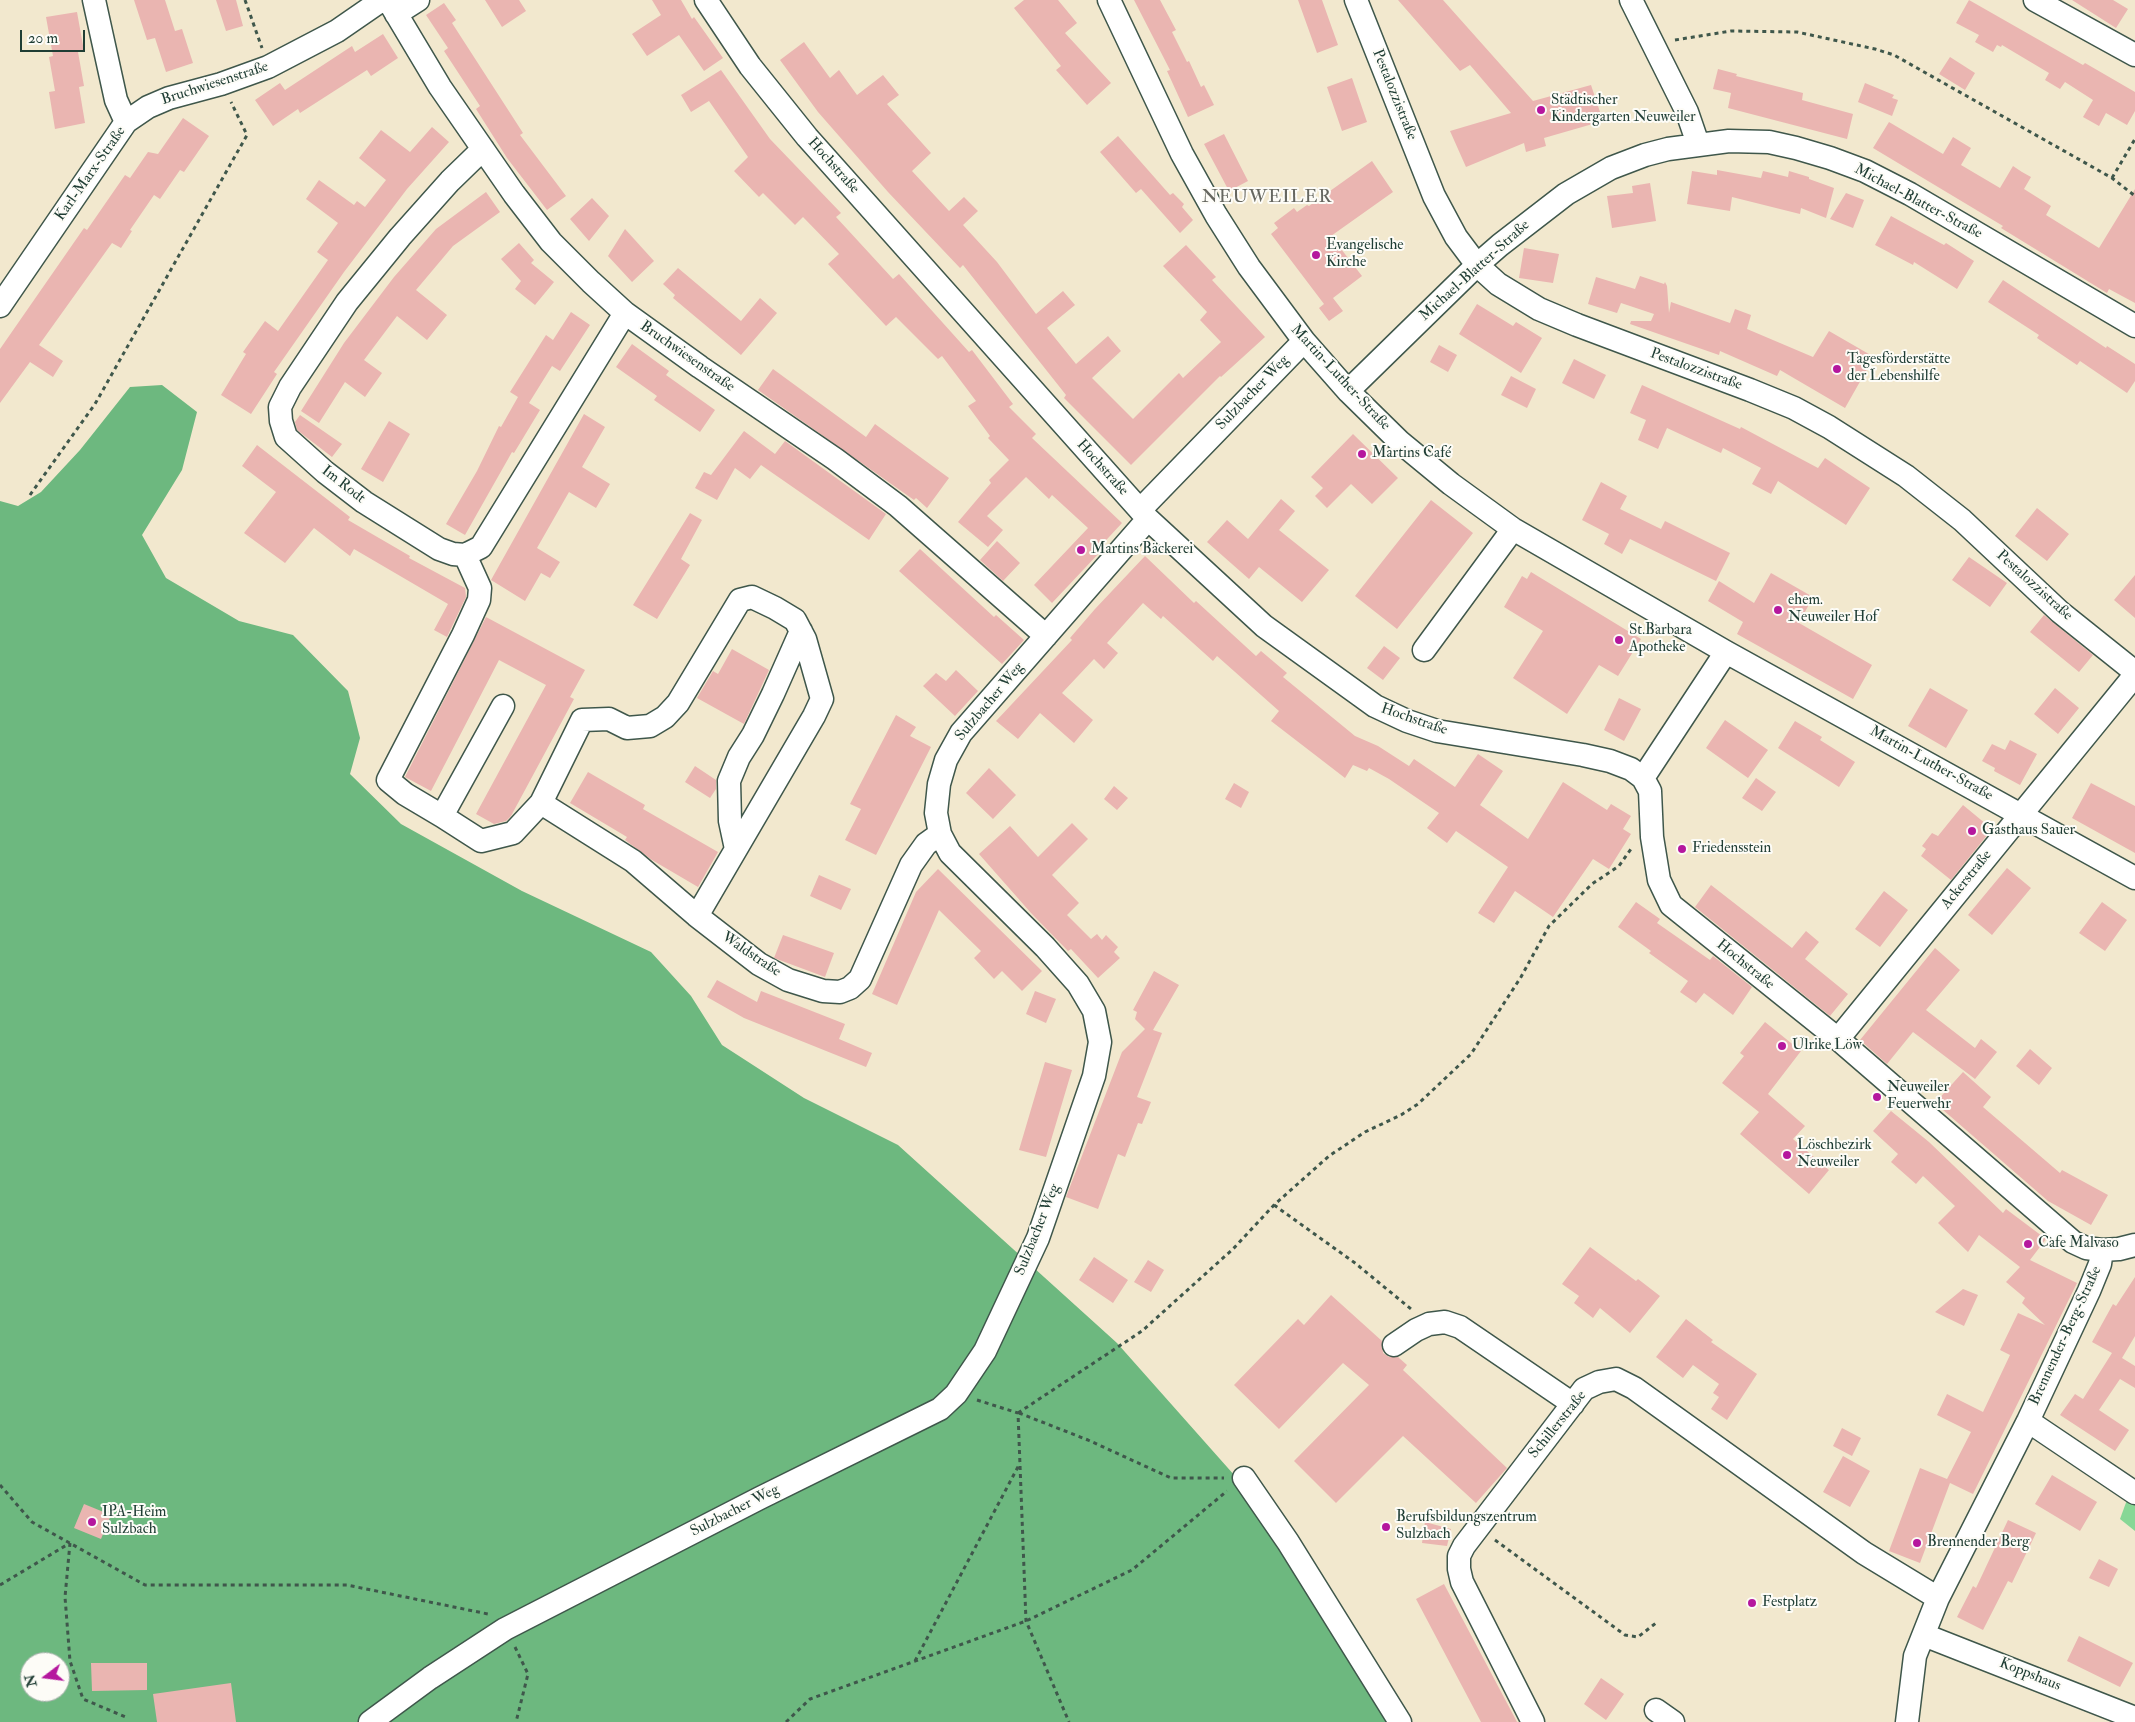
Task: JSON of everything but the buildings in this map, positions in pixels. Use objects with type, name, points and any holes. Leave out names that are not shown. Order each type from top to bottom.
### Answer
[{"type":"street","name":"Karl-Marx-Straße","points":[[0,306],[126,122],[116,100],[94,0]]},
{"type":"street","name":"Bruchwiesenstraße","points":[[126,122],[148,107],[169,98],[222,84],[268,67],[389,5],[418,0]]},
{"type":"street","name":"Hochstraße","points":[[706,0],[750,66],[807,137],[1144,514],[1264,626],[1375,706],[1407,721],[1437,731],[1592,757],[1631,769],[1644,778],[1650,791],[1652,837],[1659,880],[1671,905],[1838,1039],[2073,1242],[2086,1248],[2102,1250],[2135,1245]]},
{"type":"street","name":"Martin-Luther-Straße","points":[[1109,0],[1182,154],[1212,207],[1254,274],[1304,341],[1348,391],[1400,442],[1451,484],[1513,529],[1726,652],[2135,878]]},
{"type":"street","name":"Pestalozzistraße","points":[[1356,0],[1434,196],[1456,237],[1477,265],[1498,284],[1539,309],[1777,401],[1829,427],[1906,476],[1962,520],[2060,612],[2135,673]]},
{"type":"street","points":[[1631,0],[1687,112],[1698,144]]},
{"type":"street","points":[[2035,0],[2135,55]]},
{"type":"street","name":"Bruchwiesenstraße","points":[[389,5],[440,87],[514,194],[551,242],[591,282],[625,313],[700,367],[835,459],[898,506],[1046,636]]},
{"type":"street","name":"Michael-Blatter-Straße","points":[[1348,391],[1477,265],[1566,194],[1611,168],[1645,156],[1698,144],[1729,141],[1769,142],[1830,158],[1865,171],[1910,194],[2135,326]]},
{"type":"street","name":"Im Rodt","points":[[465,555],[453,554],[439,549],[364,502],[325,472],[286,437],[280,421],[280,407],[290,387],[346,302],[450,181],[483,149]]},
{"type":"street","points":[[625,313],[481,547],[465,555],[480,588],[479,600],[464,635],[388,780],[405,794],[481,840],[514,833],[541,802],[582,720],[609,719],[627,728],[650,726],[666,717],[678,703],[740,600],[752,598],[775,608],[795,620],[801,631],[822,699],[814,716],[697,916]]},
{"type":"street","name":"Sulzbacher Weg","points":[[370,1722],[430,1678],[505,1629],[760,1498],[940,1409],[956,1394],[985,1352],[1038,1238],[1094,1076],[1100,1042],[1094,1011],[1078,984],[1045,947],[950,853],[940,834],[936,813],[939,784],[946,760],[962,733],[1046,636],[1144,514],[1304,341]]},
{"type":"street","points":[[1424,650],[1513,529]]},
{"type":"street","points":[[736,849],[730,821],[730,781],[739,757],[753,735],[778,685],[801,631]]},
{"type":"street","points":[[1644,778],[1726,652]]},
{"type":"street","name":"Ackerstraße","points":[[1838,1039],[2135,673]]},
{"type":"street","points":[[442,816],[503,706]]},
{"type":"street","name":"Waldstraße","points":[[541,802],[633,861],[697,916],[759,964],[781,976],[823,991],[840,992],[850,988],[860,979],[911,865],[926,844],[940,834]]},
{"type":"street","name":"Brennender-Berg-Straße","points":[[1907,1722],[1915,1656],[1938,1598],[2028,1421],[2089,1291],[2100,1264],[2102,1250]]},
{"type":"street","points":[[1394,1345],[1416,1330],[1429,1324],[1445,1322],[1460,1327],[1573,1404]]},
{"type":"street","name":"Schillerstraße","points":[[1533,1722],[1462,1582],[1459,1556],[1478,1527],[1584,1389],[1599,1382],[1616,1379],[1634,1388],[1864,1553],[1938,1598]]},
{"type":"street","name":"Brennender-Berg-Straße","points":[[2028,1421],[2135,1492]]},
{"type":"street","points":[[1244,1478],[1288,1542],[1400,1722]]},
{"type":"street","name":"Koppshaus","points":[[1924,1635],[2135,1718]]},
{"type":"path","points":[[245,0],[268,67]]},
{"type":"path","points":[[1653,43],[1731,31],[1797,32],[1875,49],[1894,56],[2112,178],[2135,196]]},
{"type":"path","points":[[30,494],[95,404],[247,134],[222,84]]},
{"type":"path","points":[[2112,178],[2135,139]]},
{"type":"path","points":[[1018,1413],[1142,1331],[1233,1249],[1274,1205],[1329,1156],[1365,1132],[1401,1115],[1418,1104],[1471,1054],[1521,977],[1550,926],[1592,884],[1619,866],[1633,845],[1652,837]]},
{"type":"path","points":[[1274,1205],[1355,1263],[1429,1324]]},
{"type":"path","points":[[956,1394],[1018,1413],[1088,1440],[1171,1478],[1244,1478]]},
{"type":"path","points":[[1018,1413],[1026,1621],[1069,1722]]},
{"type":"path","points":[[915,1661],[1020,1463]]},
{"type":"path","points":[[786,1722],[810,1699],[1026,1621],[1132,1570],[1244,1478]]},
{"type":"path","points":[[0,1485],[32,1522],[145,1585],[347,1585],[486,1612],[505,1629],[528,1674],[516,1722]]},
{"type":"path","points":[[1478,1527],[1625,1636],[1638,1637],[1656,1623]]},
{"type":"path","points":[[0,1585],[70,1543]]},
{"type":"path","points":[[70,1543],[65,1597],[70,1661],[83,1699],[128,1718]]},
{"type":"green space","points":[[162,385],[197,412],[182,470],[142,535],[166,578],[239,621],[293,635],[348,691],[360,738],[350,774],[401,824],[522,891],[651,952],[691,996],[722,1045],[804,1098],[898,1145],[1117,1343],[1243,1485],[1389,1722],[0,1722],[0,501],[18,506],[41,492],[80,450],[130,387]]},
{"type":"green space","points":[[2135,1478],[2135,1531],[2120,1519]]},
{"type":"place","name":"Städtischer Kindergarten Neuweiler","points":[[1541,110]]},
{"type":"place","name":"Evangelische Kirche","points":[[1316,255]]},
{"type":"place","name":"Tagesförderstätte der Lebenshilfe","points":[[1837,369]]},
{"type":"place","name":"Martins Café","points":[[1362,454]]},
{"type":"place","name":"Martins Bäckerei","points":[[1081,550]]},
{"type":"place","name":"ehem. Neuweiler Hof","points":[[1778,610]]},
{"type":"place","name":"St.Barbara Apotheke","points":[[1619,640]]},
{"type":"place","name":"Gasthaus Sauer","points":[[1972,831]]},
{"type":"place","name":"Friedensstein","points":[[1682,849]]},
{"type":"place","name":"Ulrike Löw","points":[[1782,1046]]},
{"type":"place","name":"Neuweiler Feuerwehr","points":[[1877,1097]]},
{"type":"place","name":"Löschbezirk Neuweiler","points":[[1787,1155]]},
{"type":"place","name":"Cafe Malvaso","points":[[2028,1244]]},
{"type":"place","name":"IPA-Heim Sulzbach","points":[[92,1522]]},
{"type":"place","name":"Berufsbildungszentrum Sulzbach","points":[[1386,1527]]},
{"type":"place","name":"Brennender Berg","points":[[1917,1543]]},
{"type":"place","name":"Festplatz","points":[[1752,1603]]},
{"type":"district","name":"NEUWEILER","points":[[1267,198]]}]
